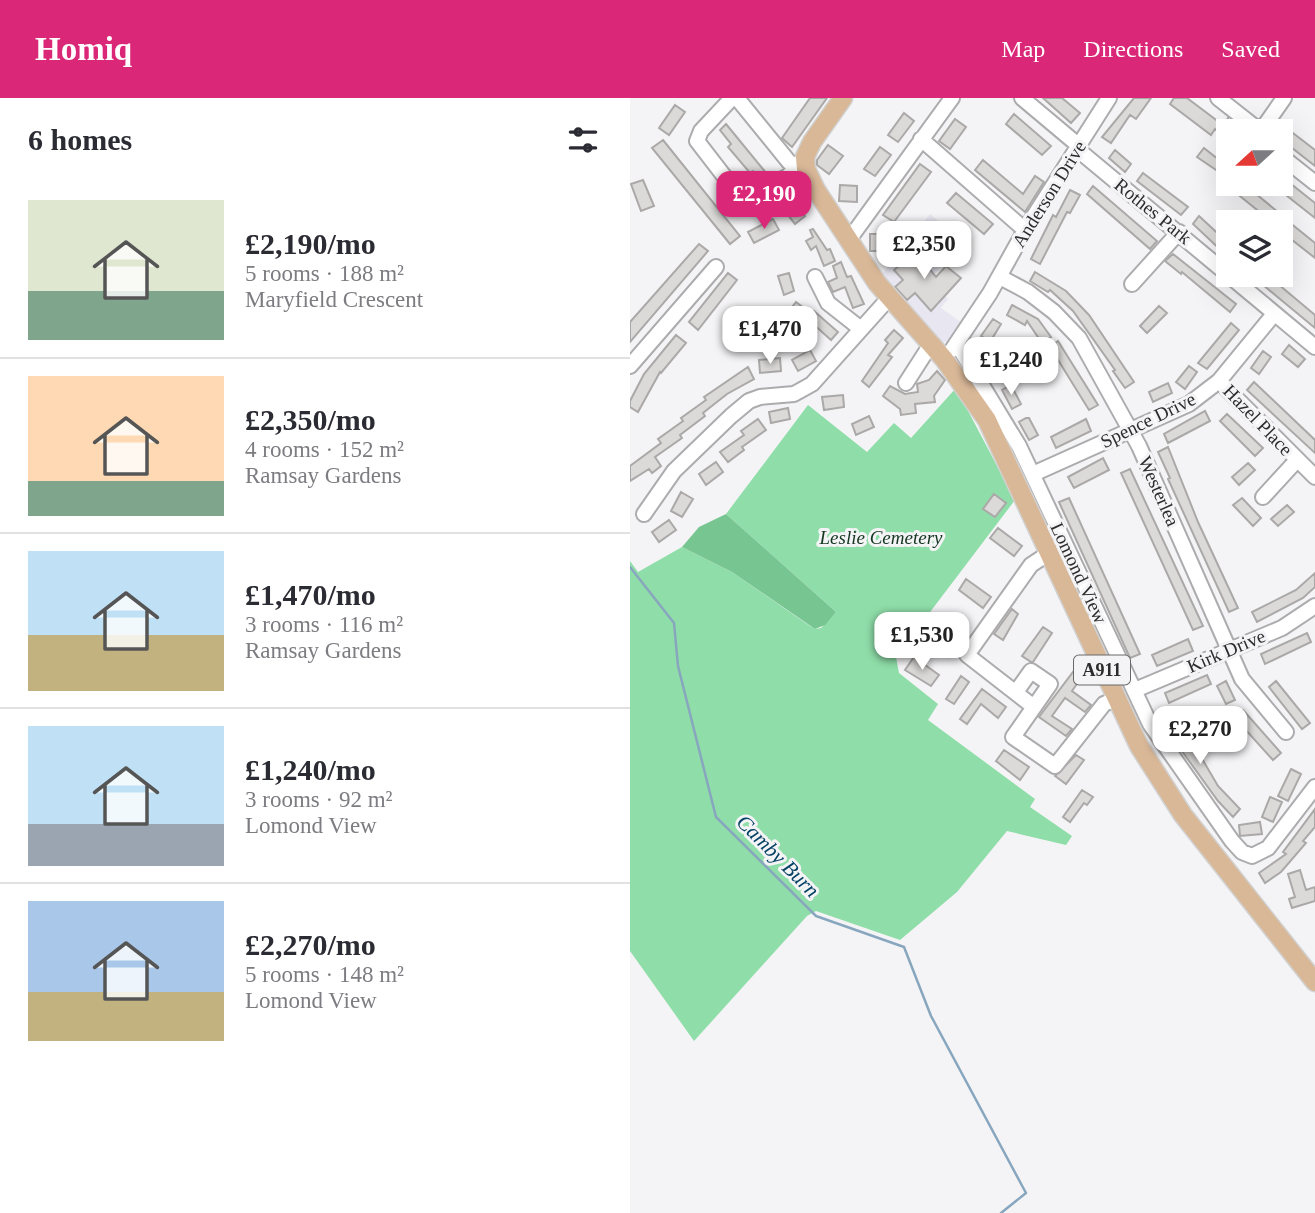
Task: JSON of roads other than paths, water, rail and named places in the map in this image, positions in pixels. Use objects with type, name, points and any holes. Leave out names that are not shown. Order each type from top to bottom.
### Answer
[{"type":"main road","points":[[802,168],[812,142],[843,98]]},
{"type":"main road","name":"A911","points":[[802,168],[848,241],[889,298],[944,359],[987,420],[1139,747],[1183,815],[1315,982]]},
{"type":"street","points":[[734,98],[789,162],[802,168],[748,199],[741,198],[697,141],[701,131],[734,98]]},
{"type":"street","points":[[848,241],[952,98]]},
{"type":"street","name":"Rothes Park","points":[[1022,98],[1315,347]]},
{"type":"street","name":"Anderson Drive","points":[[944,359],[957,344],[1000,277],[1024,230],[1109,98]]},
{"type":"street","points":[[1218,98],[1245,119]]},
{"type":"street","points":[[1268,119],[1283,98]]},
{"type":"street","points":[[921,139],[1024,230]]},
{"type":"street","points":[[1293,166],[1315,183]]},
{"type":"street","points":[[1132,284],[1178,232]]},
{"type":"street","points":[[630,366],[716,267]]},
{"type":"street","points":[[815,277],[828,303],[861,330]]},
{"type":"street","name":"Westerlea","points":[[1000,277],[1028,292],[1055,312],[1079,338],[1131,429],[1242,679],[1286,732]]},
{"type":"street","points":[[644,514],[674,471],[731,416],[749,401],[760,397],[794,394],[812,384],[834,363],[889,298]]},
{"type":"street","name":"Spence Drive","points":[[1033,474],[1189,404],[1219,381],[1274,314]]},
{"type":"street","points":[[906,383],[931,344]]},
{"type":"street","name":"Lomond View","points":[[957,344],[989,394],[1033,474],[1150,724],[1242,852],[1252,856],[1268,848],[1315,787]]},
{"type":"street","name":"Hazel Place","points":[[1219,381],[1315,477]]},
{"type":"street","name":"Hazel Place","points":[[1263,497],[1297,460]]},
{"type":"street","points":[[1034,707],[967,655],[1031,565],[1049,554]]},
{"type":"street","name":"Kirk Drive","points":[[1135,690],[1282,628],[1315,606]]},
{"type":"street","points":[[1016,692],[1031,671],[1050,684],[1013,737],[1055,766],[1104,704],[1115,699]]},
{"type":"street","points":[[1183,815],[1203,800]]},
{"type":"waterway","name":"Camby Burn","points":[[630,567],[674,623],[678,666],[716,817],[816,916],[904,947],[931,1016],[1026,1193],[1001,1213]]},
{"type":"park label","name":"Leslie Cemetery","points":[[881,537]]}]
